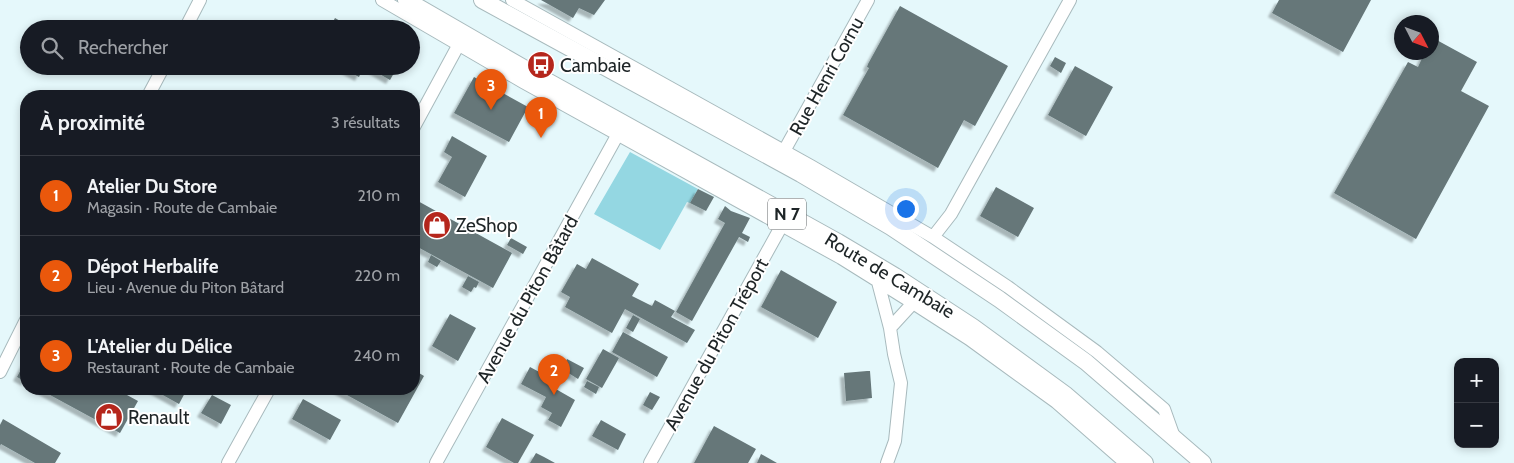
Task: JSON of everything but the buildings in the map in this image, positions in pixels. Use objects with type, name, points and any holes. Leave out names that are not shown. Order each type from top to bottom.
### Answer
[{"type":"main road","name":"Route de Cambaie","points":[[406,0],[529,71],[829,237],[895,276],[973,327],[1066,395],[1144,463]]},
{"type":"main road","name":"Route de Cambaie","points":[[482,0],[801,174],[892,227],[992,294],[1078,356],[1203,463]]},
{"type":"street","points":[[190,20],[200,0]]},
{"type":"street","points":[[382,0],[417,20]]},
{"type":"street","points":[[512,0],[784,151],[933,237],[1008,287],[1097,352],[1164,409],[1174,437]]},
{"type":"street","name":"Rue Henri Cornu","points":[[784,151],[868,0]]},
{"type":"street","points":[[933,237],[951,214],[1070,0]]},
{"type":"street","points":[[420,22],[523,82],[841,258],[969,339],[1056,402],[1120,458],[1136,463]]},
{"type":"street","points":[[420,116],[459,44]]},
{"type":"street","points":[[151,90],[159,75]]},
{"type":"street","name":"Avenue du Piton Bâtard","points":[[436,463],[618,134]]},
{"type":"street","name":"Avenue du Piton Tréport","points":[[650,463],[782,225]]},
{"type":"street","name":"Route de Cambaie","points":[[878,282],[901,383],[895,442],[887,463]]},
{"type":"street","points":[[890,328],[913,303]]},
{"type":"street","points":[[0,372],[20,332]]},
{"type":"street","points":[[228,463],[266,395]]},
{"type":"shaded area","points":[[630,152],[698,189],[690,203],[687,202],[660,250],[594,214]]},
{"type":"place","name":"Cambaie","points":[[541,65]]},
{"type":"place","name":"L'Atelier du Délice","points":[[491,110]]},
{"type":"place","name":"Atelier Du Store","points":[[541,138]]},
{"type":"place","name":"ZeShop","points":[[437,225]]},
{"type":"place","name":"Dépot Herbalife","points":[[554,395]]},
{"type":"place","name":"Renault","points":[[109,417]]}]
